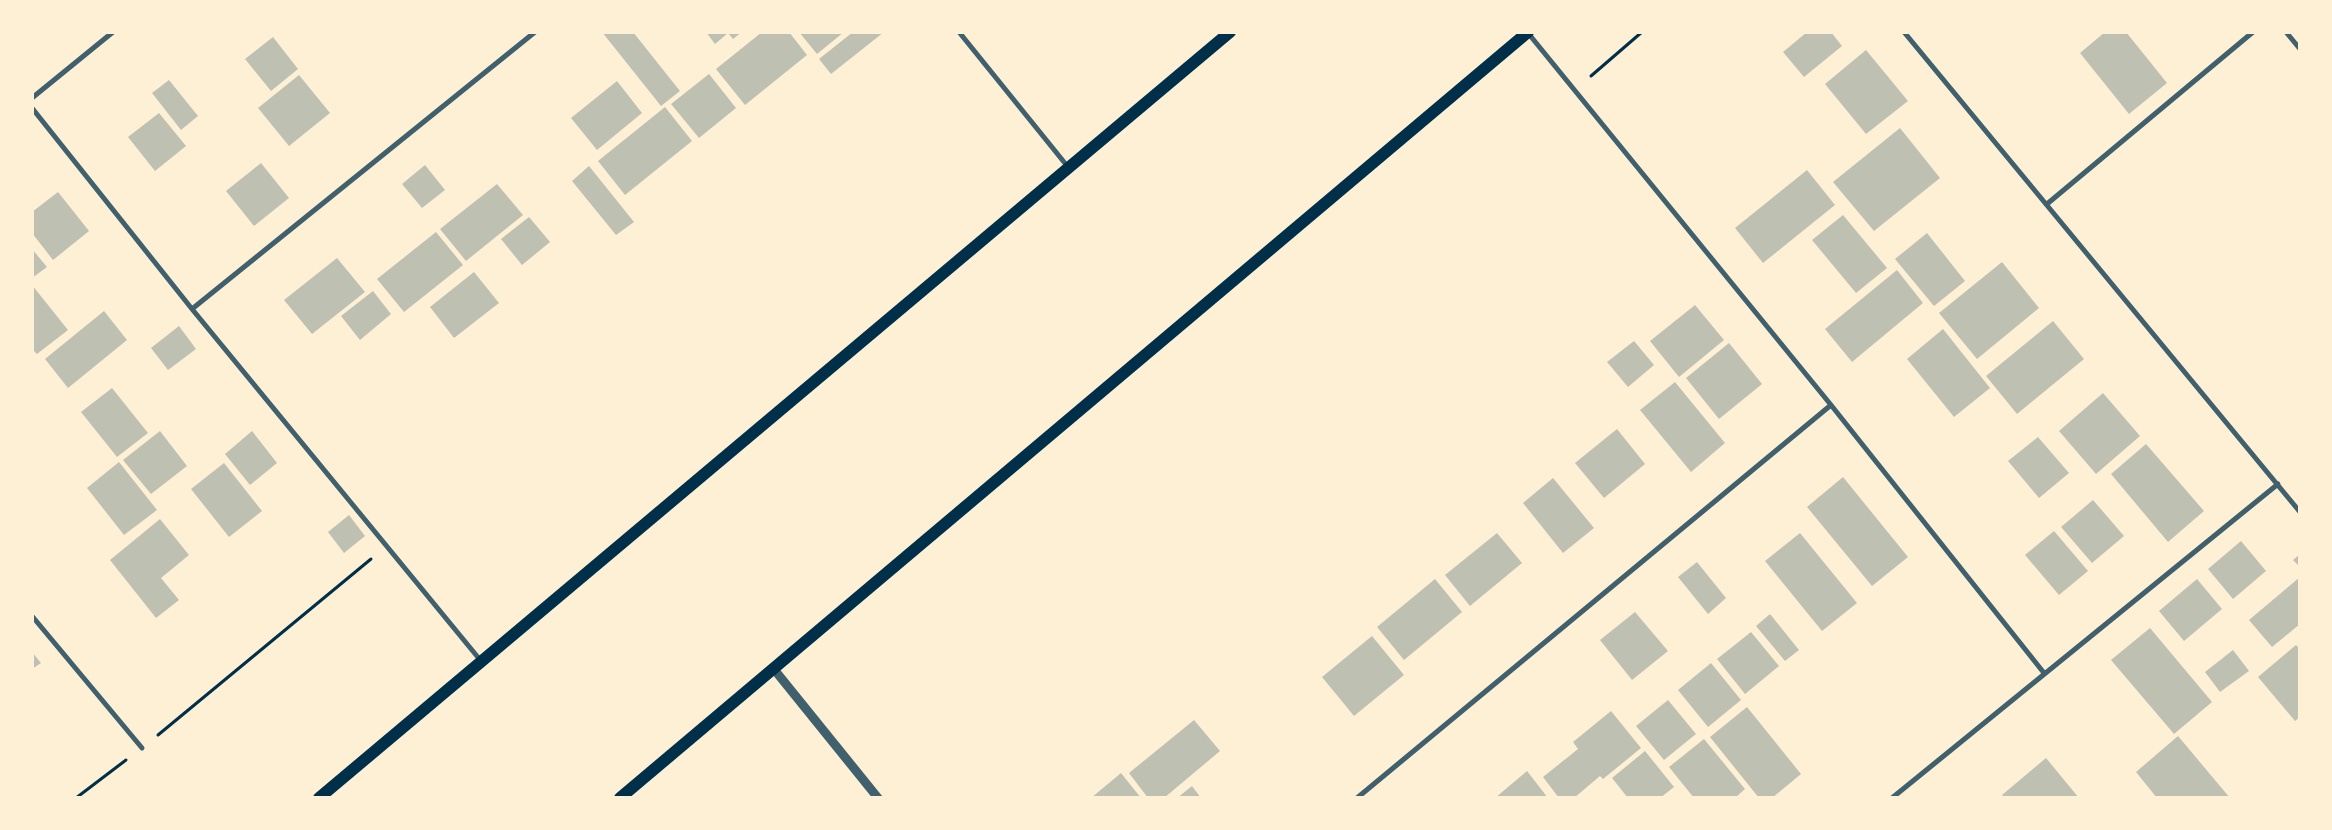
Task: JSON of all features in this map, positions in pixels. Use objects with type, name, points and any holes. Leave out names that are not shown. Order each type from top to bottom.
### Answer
[{"type":"main road","points":[[319,798],[1230,32]]},
{"type":"main road","points":[[620,798],[1528,33]]},
{"type":"street","points":[[32,98],[113,32]]},
{"type":"street","points":[[192,309],[535,32]]},
{"type":"street","points":[[959,32],[1069,168]]},
{"type":"street","points":[[1904,32],[2300,512]]},
{"type":"street","points":[[2047,204],[2253,32]]},
{"type":"street","points":[[2286,32],[2300,49]]},
{"type":"street","points":[[1528,33],[1831,405],[2044,673]]},
{"type":"street","points":[[32,108],[192,309],[388,545],[481,661]]},
{"type":"street","points":[[1357,798],[1831,405]]},
{"type":"street","points":[[1892,798],[2278,484]]},
{"type":"street","points":[[32,616],[142,748]]},
{"type":"street","points":[[773,668],[878,798]]},
{"type":"path","points":[[1575,89],[1642,32]]},
{"type":"path","points":[[76,798],[142,748],[388,545]]},
{"type":"building","points":[[602,32],[633,32],[680,91],[661,106]]},
{"type":"building","points":[[706,32],[742,32],[733,39],[728,33],[715,44]]},
{"type":"building","points":[[762,32],[789,32],[807,55],[745,105],[716,69]]},
{"type":"building","points":[[799,32],[844,32],[817,54]]},
{"type":"building","points":[[853,32],[884,32],[831,74],[819,59]]},
{"type":"building","points":[[1807,32],[1831,32],[1842,46],[1804,77],[1783,52]]},
{"type":"building","points":[[2105,32],[2126,32],[2167,83],[2129,114],[2080,53]]},
{"type":"building","points":[[273,37],[298,69],[271,91],[245,59]]},
{"type":"building","points":[[1866,50],[1908,101],[1866,134],[1825,84]]},
{"type":"building","points":[[709,74],[736,108],[699,138],[671,104]]},
{"type":"building","points":[[299,75],[330,113],[289,146],[258,108]]},
{"type":"building","points":[[169,80],[198,116],[181,130],[152,93]]},
{"type":"building","points":[[617,81],[642,113],[597,150],[571,118]]},
{"type":"building","points":[[665,107],[692,141],[625,195],[598,161]]},
{"type":"building","points":[[159,113],[186,146],[155,171],[128,137]]},
{"type":"building","points":[[1900,128],[1940,178],[1874,231],[1833,182]]},
{"type":"building","points":[[261,163],[289,198],[254,226],[226,191]]},
{"type":"building","points":[[425,165],[445,190],[422,208],[402,184]]},
{"type":"building","points":[[589,166],[634,222],[616,235],[572,181]]},
{"type":"building","points":[[1807,170],[1835,205],[1763,263],[1735,228]]},
{"type":"building","points":[[497,184],[523,215],[466,261],[440,229]]},
{"type":"building","points":[[58,192],[89,231],[53,260],[32,233],[32,212]]},
{"type":"building","points":[[1843,215],[1887,268],[1856,293],[1812,240]]},
{"type":"building","points":[[529,217],[550,242],[522,265],[501,239]]},
{"type":"building","points":[[436,232],[463,265],[404,312],[377,279]]},
{"type":"building","points":[[1927,233],[1965,281],[1934,306],[1895,259]]},
{"type":"building","points":[[32,249],[47,267],[32,278]]},
{"type":"building","points":[[337,258],[365,292],[312,334],[284,300]]},
{"type":"building","points":[[2002,262],[2039,308],[1977,359],[1939,313]]},
{"type":"building","points":[[1897,270],[1923,303],[1852,362],[1825,329]]},
{"type":"building","points":[[474,272],[499,303],[454,338],[430,307]]},
{"type":"building","points":[[32,285],[68,330],[37,354],[32,349]]},
{"type":"building","points":[[373,291],[391,314],[360,340],[341,316]]},
{"type":"building","points":[[1695,305],[1724,340],[1679,377],[1650,341]]},
{"type":"building","points":[[104,311],[127,340],[68,388],[45,359]]},
{"type":"building","points":[[2053,321],[2084,359],[2017,414],[1986,376]]},
{"type":"building","points":[[179,326],[196,349],[168,370],[151,348]]},
{"type":"building","points":[[1943,329],[1990,388],[1954,417],[1907,359]]},
{"type":"building","points":[[1634,341],[1654,365],[1628,387],[1607,362]]},
{"type":"building","points":[[1729,343],[1762,384],[1719,419],[1686,378]]},
{"type":"building","points":[[1675,382],[1725,443],[1691,472],[1640,410]]},
{"type":"building","points":[[112,388],[148,433],[117,457],[81,412]]},
{"type":"building","points":[[2103,393],[2140,436],[2096,474],[2059,431]]},
{"type":"building","points":[[1617,429],[1645,464],[1604,498],[1575,463]]},
{"type":"building","points":[[160,431],[187,466],[151,494],[123,460]]},
{"type":"building","points":[[252,431],[277,463],[250,485],[225,454]]},
{"type":"building","points":[[2038,437],[2069,473],[2039,498],[2008,461]]},
{"type":"building","points":[[2146,444],[2204,511],[2168,542],[2111,474]]},
{"type":"building","points":[[119,462],[157,510],[124,535],[87,488]]},
{"type":"building","points":[[224,463],[262,511],[229,537],[191,489]]},
{"type":"building","points":[[1843,477],[1908,557],[1872,586],[1807,507]]},
{"type":"building","points":[[1553,478],[1594,528],[1563,553],[1523,503]]},
{"type":"building","points":[[2093,500],[2124,536],[2092,563],[2061,527]]},
{"type":"building","points":[[349,515],[365,536],[344,553],[328,532]]},
{"type":"building","points":[[160,519],[189,555],[161,578],[179,600],[156,618],[110,560]]},
{"type":"building","points":[[2054,531],[2088,571],[2059,595],[2025,555]]},
{"type":"building","points":[[1497,533],[1522,563],[1470,606],[1445,575]]},
{"type":"building","points":[[1800,533],[1857,603],[1822,631],[1765,561]]},
{"type":"building","points":[[2241,541],[2266,571],[2233,599],[2208,569]]},
{"type":"building","points":[[2300,554],[2300,567],[2293,560]]},
{"type":"building","points":[[1697,562],[1726,598],[1708,614],[1678,577]]},
{"type":"building","points":[[2300,577],[2300,624],[2272,647],[2249,620]]},
{"type":"building","points":[[1435,579],[1462,612],[1404,660],[1377,627]]},
{"type":"building","points":[[2197,579],[2222,609],[2184,641],[2159,611]]},
{"type":"building","points":[[1635,612],[1668,651],[1632,680],[1600,640]]},
{"type":"building","points":[[1770,614],[1799,650],[1785,661],[1756,626]]},
{"type":"building","points":[[2150,628],[2212,702],[2174,734],[2111,660]]},
{"type":"building","points":[[1751,632],[1779,666],[1745,694],[1717,659]]},
{"type":"building","points":[[1372,636],[1404,675],[1354,716],[1322,677]]},
{"type":"building","points":[[2296,645],[2300,649],[2300,717],[2295,721],[2258,677]]},
{"type":"building","points":[[2233,650],[2249,671],[2220,692],[2205,672]]},
{"type":"building","points":[[32,652],[41,663],[32,669]]},
{"type":"building","points":[[1711,663],[1741,700],[1708,727],[1678,690]]},
{"type":"building","points":[[1668,700],[1696,734],[1664,760],[1636,726]]},
{"type":"building","points":[[1747,707],[1801,774],[1772,798],[1759,798],[1710,737]]},
{"type":"building","points":[[1611,711],[1641,748],[1603,779],[1600,776],[1574,798],[1559,798],[1543,777],[1578,749],[1573,742]]},
{"type":"building","points":[[1194,720],[1220,751],[1164,798],[1148,798],[1129,773]]},
{"type":"building","points":[[2178,736],[2230,798],[2157,798],[2136,772]]},
{"type":"building","points":[[1704,739],[1745,789],[1735,798],[1694,798],[1669,767]]},
{"type":"building","points":[[1645,751],[1674,787],[1660,798],[1628,798],[1612,778]]},
{"type":"building","points":[[2046,758],[2079,798],[2004,798],[2002,795]]},
{"type":"building","points":[[1527,771],[1548,798],[1495,798]]},
{"type":"building","points":[[1121,773],[1141,798],[1091,798]]},
{"type":"building","points":[[1192,786],[1201,798],[1177,798]]}]
